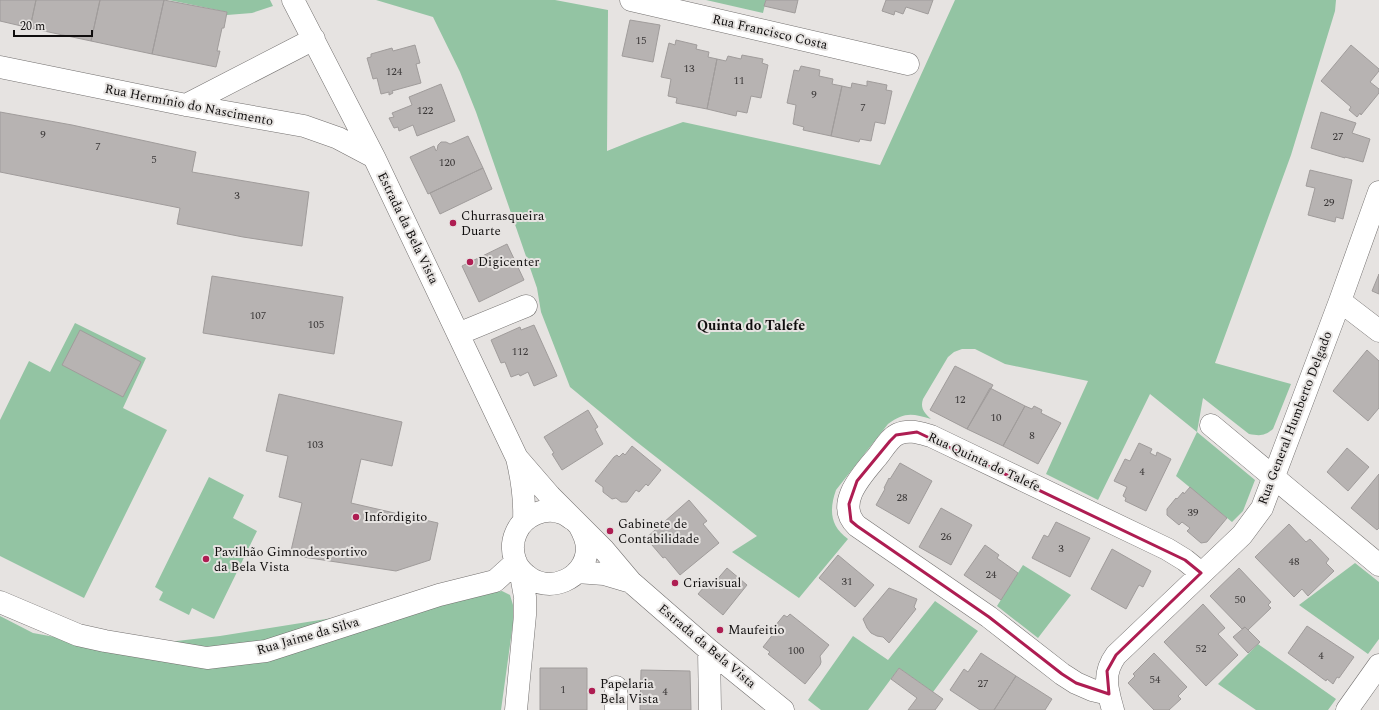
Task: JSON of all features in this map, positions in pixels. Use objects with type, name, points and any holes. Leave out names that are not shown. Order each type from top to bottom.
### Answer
[{"type":"street","name":"Estrada da Bela Vista","points":[[293,0],[374,157],[517,458],[550,496],[604,550],[631,582],[709,650],[783,710]]},
{"type":"street","name":"Rua Francisco Costa","points":[[631,0],[908,64]]},
{"type":"street","points":[[186,105],[314,39]]},
{"type":"street","name":"Rua Hermínio do Nascimento","points":[[0,67],[186,105],[304,126],[338,138],[374,157]]},
{"type":"street","name":"Rua General Humberto Delgado","points":[[1111,702],[1107,682],[1107,671],[1116,655],[1242,535],[1262,508],[1340,300],[1372,236],[1379,192]]},
{"type":"street","points":[[1340,300],[1379,331]]},
{"type":"street","points":[[458,334],[526,306]]},
{"type":"street","points":[[1211,425],[1379,565]]},
{"type":"street","name":"Rua Quinta do Talefe","points":[[1111,702],[1062,674],[988,618],[857,526],[849,513],[849,504],[857,481],[896,435],[906,432],[918,432],[931,436],[1168,549],[1201,573]]},
{"type":"street","points":[[517,458],[524,495],[524,521]]},
{"type":"street","points":[[516,710],[526,597],[518,566],[513,545],[516,533],[524,521],[538,512],[551,510],[562,513],[575,522],[583,532],[586,549],[584,562],[570,579],[560,583],[546,584],[530,579],[518,566]]},
{"type":"street","name":"Rua Jaime da Silva","points":[[0,602],[78,635],[207,658],[266,651],[440,595],[495,581],[518,566]]},
{"type":"street","points":[[577,572],[604,574],[631,582]]},
{"type":"street","points":[[709,650],[710,710]]},
{"type":"street","points":[[1347,710],[1379,664]]},
{"type":"street","points":[[616,687],[616,710]]},
{"type":"highlighted area","points":[[917,432],[1185,560],[1201,573],[1116,655],[1107,671],[1109,694],[1076,683],[1062,674],[989,617],[857,526],[851,521],[849,504],[857,481],[890,441],[896,435]]},
{"type":"green space","points":[[169,0],[270,0],[273,6],[252,13],[227,15],[227,12]]},
{"type":"green space","points":[[376,0],[555,0],[608,10],[607,151],[683,122],[880,165],[955,0],[1336,0],[1335,11],[1291,155],[1215,363],[1291,384],[1273,429],[1262,435],[1249,434],[1203,398],[1197,432],[1150,394],[1098,500],[1046,474],[1088,381],[1005,364],[975,349],[962,349],[954,352],[948,357],[923,399],[923,410],[931,419],[908,415],[899,417],[888,424],[836,490],[832,504],[834,523],[842,534],[848,539],[799,598],[732,552],[757,536],[633,439],[570,387],[541,312],[537,288],[476,112],[460,72],[433,17]]},
{"type":"green space","points":[[706,0],[766,0],[763,13]]},
{"type":"green space","points":[[75,323],[146,358],[123,408],[167,430],[84,598],[0,556],[0,420],[29,361],[50,372]]},
{"type":"green space","points":[[1197,432],[1255,480],[1243,511],[1232,522],[1176,476]]},
{"type":"green space","name":"Pavilhão Gimnodesportivo da Bela Vista","points":[[209,477],[244,495],[233,518],[257,531],[214,619],[192,608],[189,615],[159,600],[163,592],[155,587]]},
{"type":"green space","points":[[1355,563],[1379,582],[1379,639],[1368,654],[1299,605]]},
{"type":"green space","points":[[1023,565],[1071,595],[1038,638],[997,606]]},
{"type":"green space","points":[[502,591],[510,595],[513,605],[513,623],[501,710],[0,710],[0,616],[33,633],[82,642],[168,642],[220,636]]},
{"type":"green space","points":[[935,601],[978,631],[933,692],[899,668],[868,710],[821,710],[808,700],[853,636],[888,660]]},
{"type":"green space","points":[[1258,644],[1336,699],[1328,710],[1256,710],[1218,684]]},
{"type":"building","points":[[0,0],[36,0],[30,28],[0,21]]},
{"type":"building","points":[[36,0],[100,0],[91,41],[30,28]]},
{"type":"building","points":[[100,0],[164,0],[152,54],[91,41]]},
{"type":"building","points":[[164,0],[227,12],[217,51],[220,51],[216,67],[152,54]]},
{"type":"building","points":[[766,0],[798,0],[795,13],[764,6]]},
{"type":"building","points":[[886,0],[933,0],[928,14],[906,7],[903,14],[895,11],[894,15],[882,11]]},
{"type":"building","points":[[630,20],[660,25],[653,62],[622,56]]},
{"type":"building","points":[[676,40],[697,45],[696,49],[709,52],[708,57],[717,59],[707,109],[676,103],[677,98],[668,96],[671,79],[661,77],[669,43],[675,45]]},
{"type":"building","points":[[415,45],[420,63],[416,64],[421,83],[392,91],[393,93],[389,95],[389,92],[381,94],[377,78],[373,79],[367,58],[371,57],[371,54],[392,48],[393,51]]},
{"type":"building","points":[[1351,45],[1379,69],[1370,82],[1379,89],[1379,93],[1361,115],[1360,113],[1357,117],[1349,110],[1351,107],[1321,81]]},
{"type":"building","points":[[742,55],[763,59],[762,63],[768,65],[761,98],[751,96],[747,113],[737,111],[736,116],[707,109],[717,59],[726,61],[728,56],[741,59]]},
{"type":"building","points":[[801,66],[820,70],[819,76],[833,79],[832,84],[842,86],[831,136],[803,130],[804,127],[793,124],[796,105],[787,103],[794,70],[799,71]]},
{"type":"building","points":[[867,81],[887,85],[886,90],[892,91],[885,124],[875,122],[871,141],[860,139],[859,142],[831,136],[842,86],[851,88],[852,83],[867,86]]},
{"type":"building","points":[[441,84],[455,121],[417,136],[413,125],[399,131],[398,127],[394,128],[389,118],[394,117],[392,113],[412,105],[409,97]]},
{"type":"building","points":[[0,112],[72,125],[196,152],[192,172],[309,192],[302,246],[243,237],[177,224],[180,208],[0,172]]},
{"type":"building","points":[[1321,112],[1356,123],[1352,133],[1370,139],[1363,162],[1311,148]]},
{"type":"building","points":[[468,136],[483,168],[428,194],[410,157],[434,146],[436,151],[441,142],[450,144]]},
{"type":"building","points":[[483,168],[492,189],[440,214],[430,193]]},
{"type":"building","points":[[1310,170],[1352,180],[1343,219],[1336,217],[1335,222],[1308,215],[1315,188],[1306,186]]},
{"type":"building","points":[[507,244],[524,280],[479,302],[462,266]]},
{"type":"building","points":[[1379,274],[1379,294],[1372,291]]},
{"type":"building","points":[[212,276],[343,297],[334,354],[203,333]]},
{"type":"building","points":[[534,325],[557,376],[534,386],[528,372],[520,376],[519,374],[511,377],[505,362],[501,363],[491,340],[520,327],[521,330]]},
{"type":"building","points":[[80,330],[141,362],[123,397],[62,365]]},
{"type":"building","points":[[1367,350],[1379,361],[1379,408],[1368,421],[1333,391]]},
{"type":"building","points":[[955,366],[993,385],[967,429],[930,410]]},
{"type":"building","points":[[990,388],[1025,406],[1003,446],[967,429]]},
{"type":"building","points":[[279,394],[402,422],[392,466],[361,459],[351,503],[438,523],[430,560],[396,571],[290,555],[302,503],[279,497],[288,456],[266,451]]},
{"type":"building","points":[[1025,406],[1032,409],[1034,406],[1042,410],[1041,413],[1061,423],[1038,464],[1003,446]]},
{"type":"building","points":[[588,410],[598,427],[595,429],[603,444],[562,470],[544,437]]},
{"type":"building","points":[[1139,443],[1152,449],[1150,453],[1156,456],[1157,452],[1171,459],[1146,511],[1125,501],[1126,498],[1123,496],[1127,487],[1114,481],[1125,459],[1130,461]]},
{"type":"building","points":[[632,446],[661,470],[648,486],[646,484],[639,492],[636,490],[627,502],[621,502],[616,498],[612,499],[603,492],[603,487],[595,481],[614,457],[617,455],[619,457],[623,453],[625,455]]},
{"type":"building","points":[[1347,448],[1369,467],[1348,491],[1327,472]]},
{"type":"building","points":[[900,463],[932,481],[909,524],[876,505],[889,478],[890,479]]},
{"type":"building","points":[[1379,474],[1379,528],[1377,530],[1351,508]]},
{"type":"building","points":[[1190,487],[1227,518],[1207,542],[1201,543],[1187,531],[1190,528],[1182,522],[1179,525],[1167,515],[1167,509],[1176,498],[1177,499],[1183,492],[1184,494]]},
{"type":"building","points":[[689,500],[707,521],[703,524],[719,543],[680,575],[646,538]]},
{"type":"building","points":[[941,508],[972,525],[951,565],[919,547]]},
{"type":"building","points":[[1056,522],[1090,538],[1070,577],[1032,558],[1044,535],[1048,537]]},
{"type":"building","points":[[1289,524],[1306,542],[1310,539],[1329,559],[1326,563],[1334,571],[1308,596],[1302,589],[1294,597],[1255,557]]},
{"type":"building","points":[[985,545],[999,555],[997,558],[1018,573],[1001,600],[964,575]]},
{"type":"building","points":[[1112,549],[1151,571],[1143,587],[1139,585],[1126,609],[1091,589]]},
{"type":"building","points":[[838,555],[874,585],[855,607],[819,578]]},
{"type":"building","points":[[727,568],[747,585],[723,615],[698,594],[710,580],[714,583]]},
{"type":"building","points":[[1239,568],[1271,602],[1268,605],[1271,608],[1248,630],[1245,627],[1242,629],[1210,596]]},
{"type":"building","points":[[889,588],[917,599],[914,607],[916,609],[889,643],[883,637],[871,633],[863,619]]},
{"type":"building","points":[[1203,604],[1225,628],[1218,634],[1238,655],[1206,686],[1164,642]]},
{"type":"building","points":[[790,614],[829,645],[820,656],[820,665],[805,684],[768,654],[770,652],[763,647],[778,628],[775,626],[784,615],[787,617]]},
{"type":"building","points":[[1307,626],[1354,657],[1333,684],[1327,679],[1326,681],[1288,653]]},
{"type":"building","points":[[1245,627],[1260,642],[1248,653],[1233,637]]},
{"type":"building","points":[[981,653],[1016,676],[994,710],[980,710],[950,690],[964,669],[968,672]]},
{"type":"building","points":[[1154,653],[1187,687],[1178,696],[1181,699],[1169,710],[1154,710],[1128,683],[1135,676],[1133,674]]},
{"type":"building","points":[[540,668],[587,668],[587,710],[540,710]]},
{"type":"building","points":[[899,668],[943,699],[935,710],[908,710],[917,698],[891,679]]},
{"type":"building","points":[[641,670],[690,671],[691,710],[640,710]]},
{"type":"building","points":[[1016,676],[1052,699],[1045,710],[994,710]]},
{"type":"place","name":"Churrasqueira Duarte","points":[[453,223]]},
{"type":"place","name":"Digicenter","points":[[470,262]]},
{"type":"place","name":"Infordigito","points":[[356,517]]},
{"type":"place","name":"Gabinete de Contabilidade","points":[[610,531]]},
{"type":"place","name":"Pavilhão Gimnodesportivo da Bela Vista","points":[[206,559]]},
{"type":"place","name":"Criavisual","points":[[675,583]]},
{"type":"place","name":"Maufeitio","points":[[720,630]]},
{"type":"place","name":"Papelaria Bela Vista","points":[[592,691]]},
{"type":"district","name":"Quinta do Talefe","points":[[751,325]]}]
